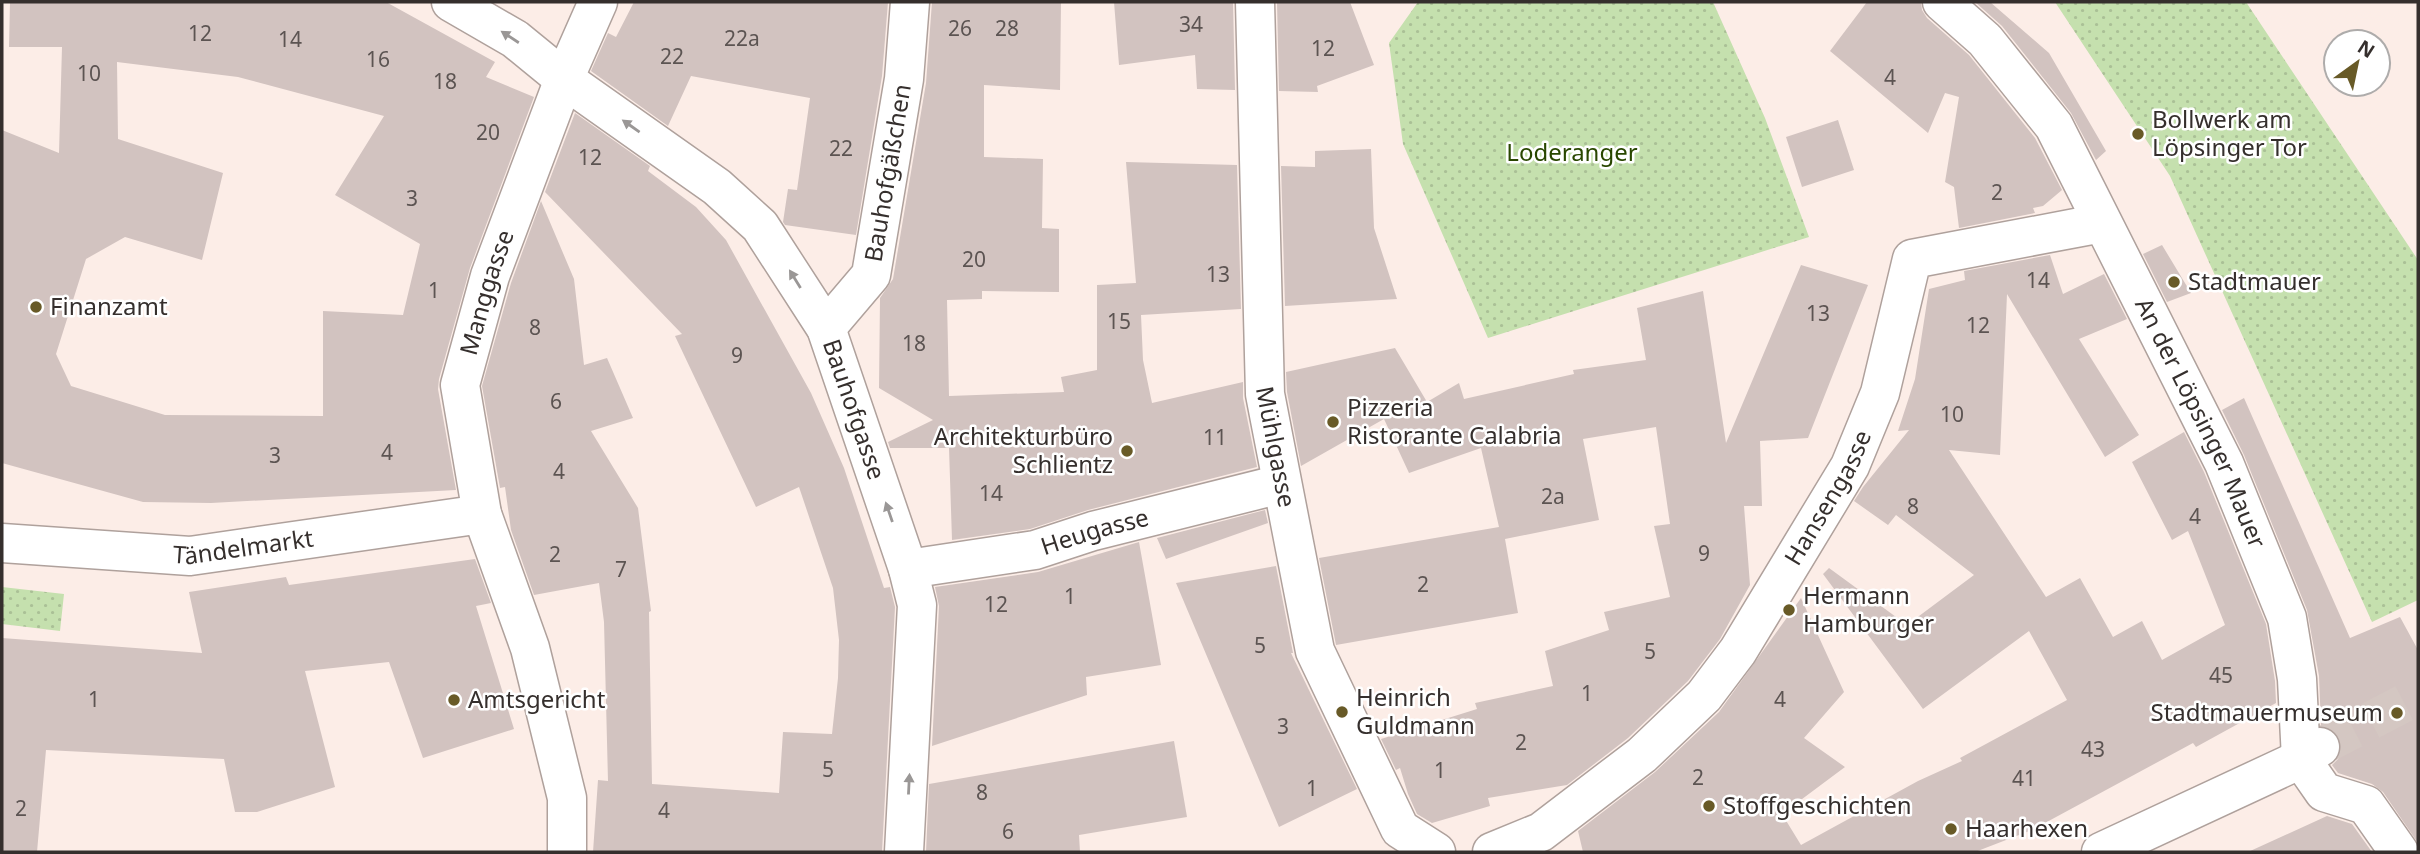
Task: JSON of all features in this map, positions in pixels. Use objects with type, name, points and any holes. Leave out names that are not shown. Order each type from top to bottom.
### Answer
[{"type":"street","name":"Bauhofgasse","points":[[451,2],[515,39],[564,79],[717,187],[760,226],[825,328],[908,569],[917,605],[904,852]]},
{"type":"street","name":"Manggasse","points":[[567,852],[567,798],[530,648],[482,514],[460,385],[490,276],[564,79],[598,2]]},
{"type":"street","name":"Bauhofgäßchen","points":[[825,328],[870,275],[904,79],[910,2]]},
{"type":"street","name":"Mühlgasse","points":[[1255,2],[1265,394],[1315,651],[1400,829],[1436,852]]},
{"type":"street","name":"An der Löpsinger Mauer","points":[[1942,2],[1985,40],[2054,126],[2224,463],[2287,618],[2311,753]]},
{"type":"street","name":"Hansengasse","points":[[1492,852],[1541,832],[1642,755],[1704,696],[1738,651],[1850,466],[1880,393],[1912,258],[2102,223]]},
{"type":"street","name":"Heugasse","points":[[908,569],[1035,550],[1093,531],[1281,484]]},
{"type":"street","name":"Tändelmarkt","points":[[2,543],[190,556],[482,514]]},
{"type":"street","points":[[2101,852],[2311,753],[2324,792],[2366,805],[2399,852]]},
{"type":"green space","name":"Loderanger","points":[[1418,2],[1713,2],[1765,118],[1809,237],[1488,338],[1403,144],[1389,43]]},
{"type":"green space","points":[[2055,2],[2246,2],[2418,260],[2418,600],[2372,622],[2170,176]]},
{"type":"green space","points":[[2,587],[64,594],[60,631],[2,624]]},
{"type":"building","points":[[10,2],[386,2],[495,62],[486,77],[534,97],[470,268],[439,379],[438,389],[456,490],[211,503],[143,502],[2,463],[2,130],[59,153],[62,47],[9,47]],"holes":[[[117,62],[238,77],[384,116],[335,195],[420,244],[403,315],[323,311],[323,416],[165,415],[71,386],[56,354],[86,259],[125,237],[202,260],[223,173],[118,139]]]},
{"type":"building","points":[[634,2],[888,2],[882,76],[856,235],[785,225],[783,222],[788,189],[797,190],[810,98],[691,76],[668,126],[591,71],[608,33],[616,37]]},
{"type":"building","points":[[932,2],[1061,2],[1060,90],[984,85],[984,157],[1043,159],[1042,228],[1059,229],[1059,292],[982,291],[982,299],[947,300],[949,396],[1064,392],[1061,377],[1097,370],[1097,285],[1136,283],[1126,162],[1237,165],[1241,309],[1141,315],[1143,360],[1152,403],[1243,382],[1243,398],[1257,467],[1088,510],[1030,529],[952,540],[949,448],[890,448],[888,442],[933,420],[879,388],[880,298],[893,279],[926,83]]},
{"type":"building","points":[[1114,2],[1233,2],[1235,90],[1197,89],[1195,55],[1119,65]]},
{"type":"building","points":[[1277,2],[1350,2],[1374,65],[1317,86],[1318,92],[1279,91]]},
{"type":"building","points":[[1867,2],[1921,2],[1927,18],[1969,55],[2035,138],[2062,190],[2043,206],[2033,208],[2035,213],[1959,228],[1954,187],[1945,182],[1959,97],[1945,93],[1928,133],[1830,51]]},
{"type":"building","points":[[1975,2],[1990,2],[2049,53],[2106,151],[2096,160],[2071,113],[2002,26]]},
{"type":"building","points":[[575,113],[650,166],[648,171],[696,207],[726,240],[811,393],[844,468],[884,588],[890,587],[895,607],[882,852],[593,852],[598,780],[608,781],[604,622],[599,583],[534,595],[511,530],[505,487],[500,488],[482,386],[511,283],[541,201],[574,279],[584,365],[607,358],[633,418],[591,431],[638,508],[651,611],[652,784],[779,793],[783,732],[832,734],[839,640],[833,588],[799,487],[756,507],[675,336],[682,334],[545,192]]},
{"type":"building","points":[[1838,120],[1854,170],[1802,187],[1786,137]]},
{"type":"building","points":[[1371,149],[1374,228],[1397,299],[1285,306],[1281,166],[1315,167],[1315,151]]},
{"type":"building","points":[[2162,245],[2191,293],[2167,302],[2143,254]]},
{"type":"building","points":[[2050,255],[2063,294],[2104,274],[2127,319],[2079,339],[2139,435],[2105,457],[2007,294],[2000,455],[1949,450],[2046,597],[2080,578],[2113,637],[2142,621],[2162,660],[2225,625],[2188,531],[2172,540],[2132,462],[2184,432],[2204,472],[2266,624],[2276,703],[2196,747],[2193,743],[2032,830],[1975,852],[1583,852],[1578,831],[1655,772],[1719,712],[1801,598],[1844,692],[1804,738],[1845,767],[1782,814],[1801,845],[1918,781],[1962,761],[1960,758],[2067,700],[2029,631],[1923,709],[1823,574],[1829,568],[1907,625],[1974,575],[1896,515],[1888,525],[1854,501],[1909,430],[1898,431],[1915,379],[1929,289],[1965,280],[1964,271]]},
{"type":"building","points":[[1801,265],[1868,285],[1808,438],[1760,441],[1762,506],[1744,506],[1750,585],[1720,639],[1688,681],[1628,738],[1567,785],[1488,798],[1490,806],[1432,823],[1417,814],[1400,768],[1396,770],[1381,739],[1477,709],[1475,703],[1553,686],[1545,651],[1609,630],[1604,612],[1670,597],[1654,526],[1670,524],[1656,427],[1583,439],[1599,520],[1505,539],[1518,613],[1336,645],[1319,558],[1499,527],[1481,448],[1409,473],[1384,419],[1301,466],[1287,392],[1286,372],[1395,348],[1427,402],[1459,383],[1464,399],[1574,374],[1573,370],[1646,360],[1637,308],[1703,291],[1726,443]]},
{"type":"building","points":[[2244,398],[2350,638],[2400,617],[2418,650],[2418,843],[2383,792],[2372,784],[2338,773],[2332,765],[2340,757],[2342,745],[2331,728],[2321,726],[2319,676],[2307,610],[2244,455],[2222,410]]},
{"type":"building","points":[[1265,510],[1268,523],[1166,559],[1157,538]]},
{"type":"building","points":[[1139,542],[1161,665],[1086,677],[1087,695],[932,746],[939,606],[935,587],[1038,572]]},
{"type":"building","name":"Amtsgericht","points":[[475,559],[491,603],[476,606],[514,729],[423,758],[389,662],[305,671],[335,787],[257,812],[235,812],[224,759],[46,750],[37,852],[2,852],[2,638],[202,653],[189,592],[286,577],[289,585]]},
{"type":"building","points":[[1276,566],[1291,653],[1357,789],[1279,827],[1176,583]]},
{"type":"building","points":[[1174,741],[1187,817],[1079,835],[1080,852],[926,852],[929,784]]},
{"type":"building","points":[[2327,816],[2352,824],[2372,852],[2248,852]]},
{"type":"tunnel","points":[[2320,747],[2418,696]]},
{"type":"place","name":"Bollwerk am Löpsinger Tor","points":[[2138,134]]},
{"type":"place","name":"Stadtmauer","points":[[2174,282]]},
{"type":"place","name":"Finanzamt","points":[[36,307]]},
{"type":"place","name":"Pizzeria Ristorante Calabria","points":[[1333,422]]},
{"type":"place","name":"Architekturbüro Schlientz","points":[[1127,451]]},
{"type":"place","name":"Hermann Hamburger","points":[[1789,610]]},
{"type":"place","name":"Amtsgericht","points":[[454,700]]},
{"type":"place","name":"Heinrich Guldmann","points":[[1342,712]]},
{"type":"place","name":"Stadtmauermuseum","points":[[2397,713]]},
{"type":"place","name":"Stoffgeschichten","points":[[1709,806]]},
{"type":"place","name":"Haarhexen","points":[[1951,829]]}]
